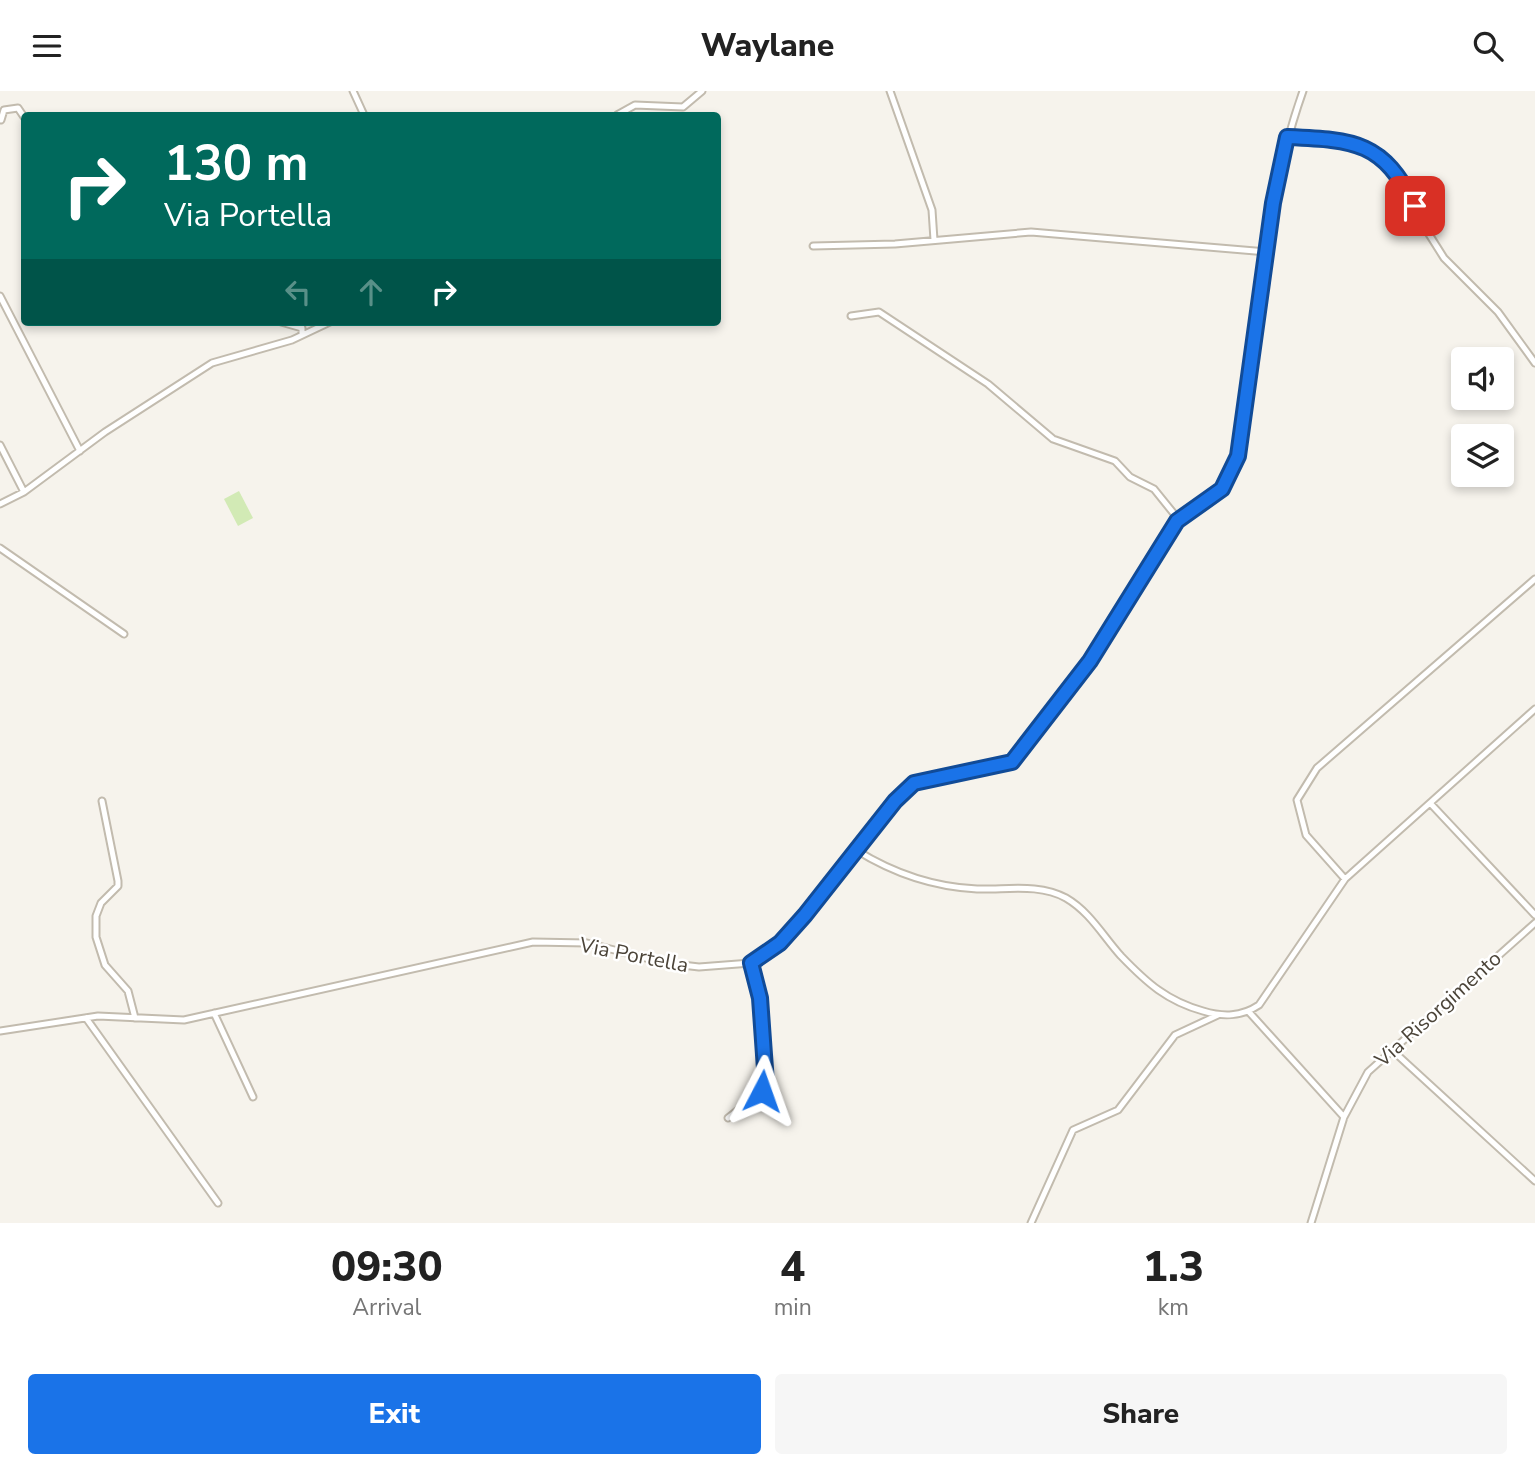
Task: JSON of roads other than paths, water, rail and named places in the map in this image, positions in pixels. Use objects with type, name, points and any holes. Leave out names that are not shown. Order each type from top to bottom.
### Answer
[{"type":"street","points":[[353,91],[363,112]]},
{"type":"street","points":[[622,112],[635,105],[683,107],[702,91]]},
{"type":"street","points":[[890,91],[932,211],[934,240]]},
{"type":"street","points":[[729,1118],[762,1091],[766,1083],[760,998],[751,963],[780,943],[914,783],[1012,762],[1090,661],[1179,520],[1222,489],[1238,456],[1273,203],[1287,137],[1303,91]]},
{"type":"street","points":[[1,120],[4,110],[18,108],[21,112]]},
{"type":"street","points":[[1287,137],[1340,139],[1376,152],[1399,174],[1427,231],[1444,258],[1498,311],[1535,363]]},
{"type":"street","points":[[813,246],[895,244],[1031,232],[1267,252]]},
{"type":"street","points":[[0,296],[80,450]]},
{"type":"street","points":[[851,316],[879,312],[988,384],[1053,439],[1115,461],[1130,477],[1154,489],[1179,520]]},
{"type":"street","points":[[295,326],[302,328],[302,335]]},
{"type":"street","points":[[0,504],[24,492],[80,450],[212,363],[302,335],[321,326]]},
{"type":"street","points":[[0,445],[24,492]]},
{"type":"street","points":[[0,548],[124,634]]},
{"type":"street","points":[[1345,879],[1306,835],[1297,800],[1317,768],[1535,579]]},
{"type":"street","points":[[1031,1223],[1073,1130],[1118,1110],[1175,1035],[1218,1016],[1249,1012],[1259,1005],[1345,879],[1535,709]]},
{"type":"street","points":[[102,801],[118,886],[101,903],[96,916],[96,937],[105,965],[128,991],[135,1018]]},
{"type":"street","points":[[1430,803],[1535,915]]},
{"type":"street","points":[[856,850],[879,864],[923,880],[977,889],[1047,891],[1065,897],[1079,907],[1122,956],[1174,1003],[1218,1016]]},
{"type":"street","name":"Via Risorgimento","points":[[1311,1223],[1344,1117],[1368,1072],[1535,923]]},
{"type":"street","name":"Via Portella","points":[[0,1031],[97,1016],[184,1020],[533,942],[587,943],[665,963],[699,967],[751,963]]},
{"type":"street","points":[[1249,1012],[1344,1117]]},
{"type":"street","points":[[214,1013],[253,1097]]},
{"type":"street","points":[[86,1018],[218,1203]]},
{"type":"street","points":[[1391,1050],[1535,1181]]}]
